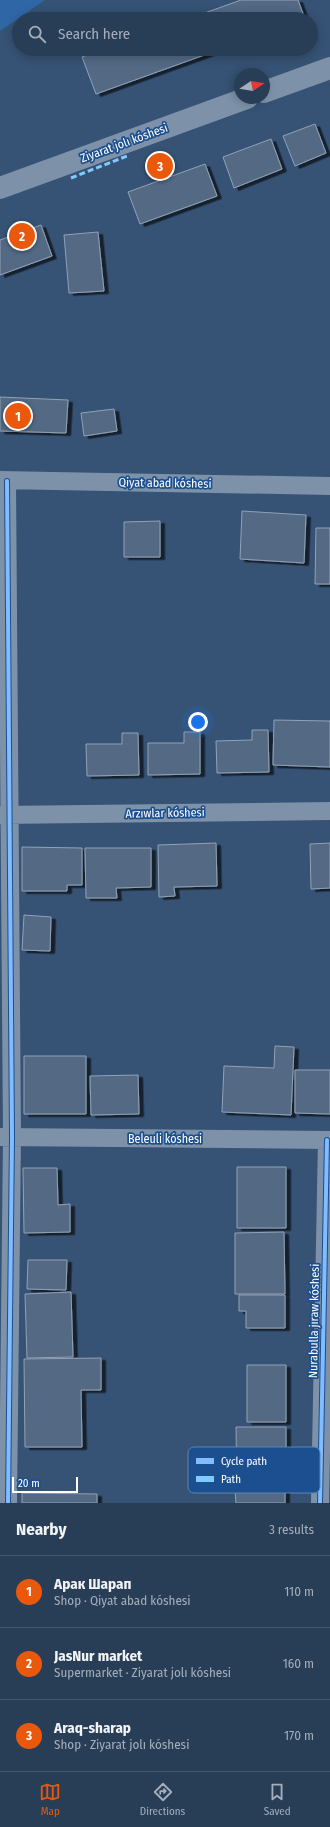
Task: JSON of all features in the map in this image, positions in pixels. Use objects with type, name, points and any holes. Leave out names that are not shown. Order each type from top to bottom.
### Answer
[{"type":"street","points":[[270,90],[330,68]]},
{"type":"street","name":"Ziyarat jolı kóshesi","points":[[0,188],[234,103]]},
{"type":"street","points":[[4,480],[4,815],[8,1503]]},
{"type":"street","name":"Qiyat abad kóshesi","points":[[4,480],[330,486]]},
{"type":"street","name":"Arzıwlar kóshesi","points":[[4,815],[330,811]]},
{"type":"street","name":"Beleuli kóshesi","points":[[6,1137],[328,1140]]},
{"type":"street","name":"Nurabulla jıraw kóshesi","points":[[320,1503],[328,1140]]},
{"type":"shaded area","points":[[0,0],[45,0],[28,12],[12,12],[12,23],[0,31]]},
{"type":"building","points":[[241,0],[298,0],[302,12],[208,12]]},
{"type":"building","points":[[85,56],[202,56],[96,94],[82,57]]},
{"type":"building","points":[[315,124],[326,153],[295,166],[283,136]]},
{"type":"building","points":[[271,139],[282,169],[234,188],[223,157]]},
{"type":"building","points":[[205,164],[217,196],[140,224],[128,192]]},
{"type":"building","points":[[41,225],[52,256],[0,275],[0,240]]},
{"type":"building","points":[[98,232],[104,291],[69,293],[64,235]]},
{"type":"building","points":[[0,397],[68,400],[66,433],[0,431]]},
{"type":"building","points":[[114,409],[117,431],[84,436],[81,413]]},
{"type":"building","points":[[242,511],[306,515],[304,563],[240,559]]},
{"type":"building","points":[[160,521],[160,557],[124,557],[124,522]]},
{"type":"building","points":[[316,528],[330,528],[330,584],[315,584]]},
{"type":"building","points":[[274,720],[330,721],[330,767],[273,765]]},
{"type":"building","points":[[252,730],[268,730],[269,772],[217,773],[216,741],[252,740]]},
{"type":"building","points":[[184,732],[200,732],[200,774],[148,775],[148,743],[184,743]]},
{"type":"building","points":[[122,733],[138,733],[139,775],[87,776],[86,744],[122,744]]},
{"type":"building","points":[[216,843],[217,886],[174,887],[175,896],[159,897],[158,845]]},
{"type":"building","points":[[330,843],[330,888],[311,889],[310,844]]},
{"type":"building","points":[[22,847],[82,848],[82,885],[67,885],[67,891],[22,891]]},
{"type":"building","points":[[85,848],[151,848],[151,887],[116,888],[117,898],[86,898]]},
{"type":"building","points":[[24,915],[51,917],[50,951],[22,950]]},
{"type":"building","points":[[275,1046],[294,1047],[291,1115],[222,1112],[224,1066],[274,1068]]},
{"type":"building","points":[[24,1056],[86,1056],[86,1114],[24,1114]]},
{"type":"building","points":[[295,1070],[330,1070],[330,1114],[295,1113]]},
{"type":"building","points":[[138,1075],[139,1114],[91,1115],[90,1076]]},
{"type":"building","points":[[237,1167],[286,1167],[286,1228],[237,1228]]},
{"type":"building","points":[[23,1168],[57,1168],[58,1205],[70,1204],[70,1232],[24,1233]]},
{"type":"building","points":[[284,1232],[285,1294],[235,1294],[235,1233]]},
{"type":"building","points":[[28,1260],[67,1260],[66,1290],[27,1289]]},
{"type":"building","points":[[71,1292],[73,1357],[27,1358],[25,1294]]},
{"type":"building","points":[[239,1295],[285,1295],[285,1328],[246,1328],[246,1311],[239,1311]]},
{"type":"building","points":[[101,1358],[101,1390],[81,1390],[82,1447],[25,1447],[24,1359]]},
{"type":"building","points":[[247,1365],[286,1365],[286,1422],[247,1422]]},
{"type":"building","points":[[236,1427],[286,1427],[286,1447],[236,1447]]},
{"type":"building","points":[[22,1493],[97,1494],[97,1503],[22,1503]]},
{"type":"building","points":[[235,1493],[285,1493],[285,1503],[236,1503]]},
{"type":"marked path","points":[[71,178],[127,156]]},
{"type":"cycle path","points":[[7,481],[12,1137],[8,1503]]},
{"type":"cycle path","points":[[320,1503],[327,1140]]},
{"type":"place","name":"Araq-sharap","points":[[160,166]]},
{"type":"place","name":"JasNur market","points":[[22,236]]},
{"type":"place","name":"Арак Шарап","points":[[18,416]]}]
